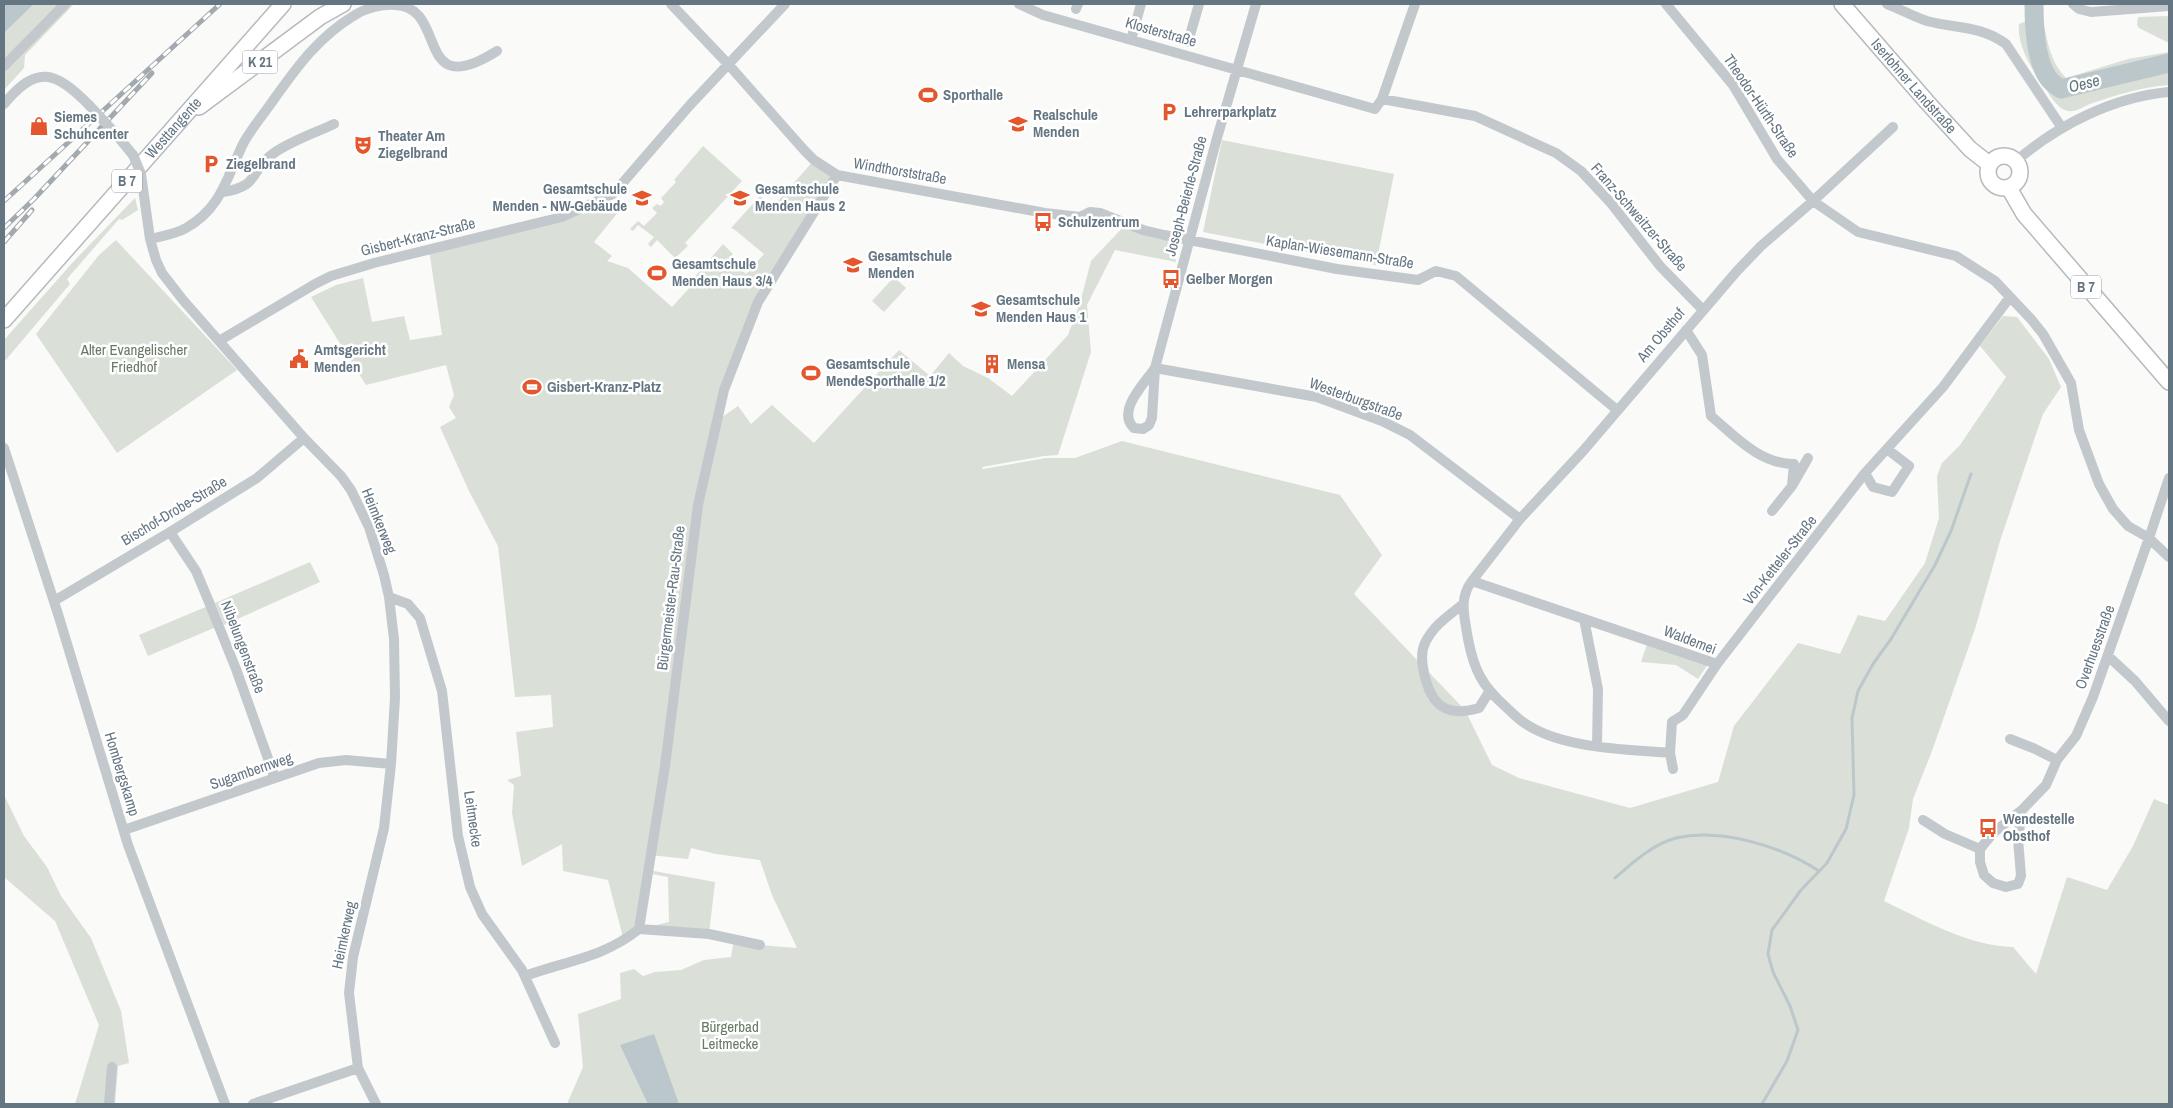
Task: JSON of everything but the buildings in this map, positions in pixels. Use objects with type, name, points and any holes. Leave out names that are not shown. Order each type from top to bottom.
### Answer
[{"type":"main road","name":"Westtangente","points":[[4,320],[283,4]]},
{"type":"main road","name":"K 21","points":[[178,122],[320,17],[343,4]]},
{"type":"main road","name":"Iserlohner Landstraße","points":[[1842,4],[1970,149],[1989,164]]},
{"type":"main road","points":[[2004,156],[2016,161],[2020,168],[2020,178],[2009,188],[2001,189],[1991,183],[1987,173],[1989,164],[1994,159],[2004,156]]},
{"type":"main road","name":"B 7","points":[[2009,188],[2024,214],[2169,382]]},
{"type":"street","points":[[4,66],[65,4]]},
{"type":"street","points":[[150,240],[186,228],[209,210],[222,192],[244,142],[314,46],[358,14],[387,4],[406,5],[420,16],[425,24],[438,57],[453,66],[473,64],[497,51]]},
{"type":"street","name":"Windthorststraße","points":[[671,4],[728,64],[804,150],[814,160],[837,175],[1045,214],[1080,218],[1090,212],[1100,213],[1143,230],[1189,241]]},
{"type":"street","name":"Gisbert-Kranz-Straße","points":[[219,341],[331,276],[374,263],[562,217],[613,194],[728,64],[785,4]]},
{"type":"street","name":"Klosterstraße","points":[[1019,4],[1043,15],[1238,70]]},
{"type":"street","points":[[1131,40],[1141,4]]},
{"type":"street","points":[[1188,42],[1199,4]]},
{"type":"street","name":"Joseph-Beierle-Straße","points":[[1155,368],[1133,400],[1127,413],[1128,422],[1134,428],[1143,429],[1149,426],[1152,418],[1155,368],[1256,4]]},
{"type":"street","points":[[1382,99],[1415,4]]},
{"type":"street","name":"Theodor-Hürth-Straße","points":[[1666,4],[1733,85],[1777,159],[1813,201],[1858,232],[1956,256],[1995,281],[2010,297],[2043,334],[2071,383],[2079,430],[2099,484],[2113,509],[2128,526],[2148,538],[2169,557]]},
{"type":"street","points":[[1887,4],[1926,21],[1985,32],[2006,44],[2062,128]]},
{"type":"street","points":[[2072,4],[2079,9],[2091,12],[2169,6]]},
{"type":"street","name":"Franz-Schweitzer-Straße","points":[[1238,70],[1375,109],[1382,99],[1476,116],[1556,153],[1581,170],[1610,202],[1660,266],[1702,309]]},
{"type":"street","name":"Heimkerweg","points":[[4,104],[22,84],[33,79],[44,78],[66,84],[114,132],[133,155],[141,174],[150,240],[162,273],[183,300],[304,438],[329,462],[351,490],[369,527],[377,549],[389,597],[395,662],[392,764],[384,828],[350,974],[350,1010],[358,1068],[376,1104]]},
{"type":"street","points":[[2016,161],[2033,146],[2062,128],[2103,108],[2144,96],[2169,92]]},
{"type":"street","points":[[222,192],[246,186],[274,153],[334,124]]},
{"type":"street","name":"Am Obsthof","points":[[1472,581],[1520,519],[1583,451],[1702,309],[1761,246],[1813,201],[1893,126]]},
{"type":"street","name":"Bürgermeister-Rau-Straße","points":[[640,929],[665,766],[698,505],[724,390],[758,302],[837,175]]},
{"type":"street","name":"Kaplan-Wiesemann-Straße","points":[[1189,241],[1338,269],[1418,280],[1436,271],[1456,276],[1617,410]]},
{"type":"street","name":"Von-Ketteler-Straße","points":[[1717,664],[1865,473],[1943,387],[2010,297]]},
{"type":"street","points":[[1686,330],[1702,355],[1711,416],[1757,455],[1780,464],[1794,464],[1792,486]]},
{"type":"street","name":"Westerburgstraße","points":[[1155,368],[1317,397],[1382,421],[1410,435],[1520,519]]},
{"type":"street","name":"Bischof-Drobe-Straße","points":[[54,600],[257,478],[304,438]]},
{"type":"street","name":"Hombergskamp","points":[[4,448],[54,600],[124,830],[225,1104]]},
{"type":"street","points":[[1865,473],[1874,487],[1892,492],[1909,466],[1886,449]]},
{"type":"street","points":[[1772,511],[1792,486],[1808,458]]},
{"type":"street","name":"Overhuesstraße","points":[[1980,849],[1992,833],[2022,810],[2046,785],[2057,760],[2076,736],[2108,656],[2169,478]]},
{"type":"street","name":"Nibelungenstraße","points":[[170,532],[196,571],[236,669],[275,778]]},
{"type":"street","points":[[1472,581],[1463,595],[1462,605],[1472,662],[1489,692],[1523,722],[1560,739],[1597,746],[1670,753]]},
{"type":"street","name":"Waldemei","points":[[1472,581],[1717,664],[1683,715],[1672,722],[1670,753],[1673,769]]},
{"type":"street","name":"Leitmecke","points":[[389,597],[408,604],[420,618],[442,691],[458,836],[470,887],[482,914],[525,976],[555,1043]]},
{"type":"street","points":[[1462,605],[1434,628],[1424,645],[1422,664],[1427,685],[1434,699],[1446,709],[1462,713],[1478,708],[1489,692]]},
{"type":"street","points":[[1584,619],[1598,689],[1597,746]]},
{"type":"street","points":[[2108,656],[2135,681],[2169,721]]},
{"type":"street","points":[[2010,739],[2057,760]]},
{"type":"street","name":"Sugambernweg","points":[[124,830],[319,763],[333,761],[392,764]]},
{"type":"street","points":[[1923,820],[1945,834],[1980,849],[1980,862],[1984,875],[1993,883],[2006,887],[2018,884],[2021,876],[2018,839],[2022,810]]},
{"type":"street","points":[[525,976],[601,953],[624,941],[640,929],[709,934],[760,945]]},
{"type":"street","points":[[109,1104],[112,1066]]},
{"type":"street","points":[[253,1104],[283,1099],[358,1068]]},
{"type":"green space","points":[[34,4],[74,4],[25,55],[24,68],[4,90],[4,33]]},
{"type":"green space","points":[[2169,16],[2169,43],[2139,28],[2137,25],[2138,17]]},
{"type":"green space","points":[[2027,21],[2043,21],[2053,58],[2066,78],[2128,59],[2169,52],[2169,85],[2129,92],[2090,104],[2075,111],[2065,110],[2049,94],[2023,50],[2019,24]]},
{"type":"green space","points":[[1222,140],[1394,174],[1376,265],[1203,232]]},
{"type":"green space","points":[[703,146],[742,181],[685,243],[688,246],[675,258],[657,240],[651,247],[648,244],[654,237],[638,225],[633,231],[630,229],[638,221],[644,226],[657,213],[652,208],[657,204],[661,206],[664,202],[661,198],[676,182],[674,180]]},
{"type":"green space","name":"Bürgerbad Leitmecke","points":[[814,160],[837,175],[758,302],[718,420],[738,406],[751,424],[772,405],[814,443],[899,350],[930,376],[949,353],[963,366],[988,378],[1012,396],[1068,335],[1080,303],[1091,261],[1127,223],[1153,231],[1165,238],[1176,262],[1115,250],[1087,305],[1091,352],[1058,455],[982,467],[983,469],[1046,458],[1075,458],[1122,441],[1340,495],[1382,555],[1354,594],[1465,710],[1492,765],[1519,778],[1630,808],[1718,782],[1734,726],[1798,643],[1840,654],[1858,615],[1885,621],[1925,563],[1939,518],[1937,476],[1942,463],[1960,445],[2006,377],[1980,346],[2003,316],[2017,317],[2049,359],[2061,387],[2043,414],[2035,437],[2000,541],[1975,629],[1913,799],[1909,828],[1884,901],[1963,937],[1996,946],[2013,947],[2036,974],[2067,877],[2107,890],[2133,846],[2154,799],[2169,805],[2169,1104],[567,1104],[583,1067],[578,1014],[621,999],[620,973],[634,969],[643,976],[655,972],[681,970],[704,960],[731,957],[734,939],[760,945],[797,948],[772,895],[760,860],[716,854],[691,848],[688,859],[650,855],[648,870],[715,882],[709,934],[640,929],[624,941],[608,880],[563,871],[562,844],[522,866],[512,813],[514,785],[507,780],[521,776],[516,732],[553,727],[551,695],[515,697],[498,546],[469,491],[440,427],[456,418],[449,407],[454,395],[446,365],[366,385],[311,297],[336,285],[363,278],[372,322],[404,316],[410,340],[442,335],[429,250],[562,217],[602,200],[623,206],[594,242],[612,256],[607,261],[628,268],[672,307],[693,284],[691,281],[723,244],[733,254],[729,259],[746,274],[764,254],[731,228],[760,196],[773,207]],"holes":[[[647,873],[668,877],[669,922],[640,929]]]},
{"type":"green space","points":[[135,198],[138,210],[122,220],[119,219],[67,279],[70,284],[4,362],[4,340],[74,261]]},
{"type":"green space","name":"Alter Evangelischer Friedhof","points":[[116,240],[237,370],[117,453],[36,334],[99,255]]},
{"type":"green space","points":[[894,277],[906,288],[884,312],[872,301]]},
{"type":"green space","points":[[310,562],[320,582],[224,625],[215,603]]},
{"type":"green space","points":[[208,606],[216,627],[148,656],[139,635]]},
{"type":"green space","points":[[1647,644],[1708,664],[1698,679],[1676,665],[1641,662]]},
{"type":"green space","points":[[4,795],[24,836],[47,867],[61,896],[91,938],[121,1011],[129,1063],[118,1066],[115,1104],[75,1104],[99,1025],[55,921],[4,877]]},
{"type":"shaded area","points":[[6,4],[34,4],[4,33],[4,6]]},
{"type":"shaded area","points":[[654,1034],[679,1104],[648,1104],[620,1045]]},
{"type":"waterway","name":"Oese","points":[[2034,4],[2036,43],[2041,63],[2049,79],[2061,89],[2169,63]]},
{"type":"waterway","points":[[1762,1104],[1787,1061],[1798,1030],[1790,1006],[1773,972],[1768,954],[1772,930],[1801,890],[1827,863],[1846,829],[1854,795],[1852,718],[1858,691],[1935,565],[1951,531],[1971,474]]},
{"type":"waterway","points":[[1615,878],[1643,855],[1667,841],[1676,838],[1712,835],[1731,837],[1769,847],[1804,862],[1819,871]]},
{"type":"railway","points":[[4,201],[220,4]]},
{"type":"railway","points":[[4,228],[34,199],[152,73]]},
{"type":"railway","points":[[4,242],[32,210]]},
{"type":"place","name":"Sporthalle","points":[[928,95]]},
{"type":"place","name":"Lehrerparkplatz","points":[[1169,112]]},
{"type":"place","name":"Realschule Menden","points":[[1018,124]]},
{"type":"place","name":"Siemes Schuhcenter","points":[[39,126]]},
{"type":"place","name":"Theater Am Ziegelbrand","points":[[363,145]]},
{"type":"place","name":"Ziegelbrand","points":[[211,164]]},
{"type":"place","name":"Gesamtschule Menden - NW-Gebäude","points":[[642,198]]},
{"type":"place","name":"Gesamtschule Menden Haus 2","points":[[740,198]]},
{"type":"place","name":"Schulzentrum","points":[[1043,222]]},
{"type":"place","name":"Gesamtschule Menden","points":[[853,265]]},
{"type":"place","name":"Gesamtschule Menden Haus 3/4","points":[[657,273]]},
{"type":"place","name":"Gelber Morgen","points":[[1171,279]]},
{"type":"place","name":"Gesamtschule Menden Haus 1","points":[[981,309]]},
{"type":"place","name":"Amtsgericht Menden","points":[[299,359]]},
{"type":"place","name":"Mensa","points":[[992,364]]},
{"type":"place","name":"Gesamtschule MendeSporthalle 1/2","points":[[811,373]]},
{"type":"place","name":"Gisbert-Kranz-Platz","points":[[532,387]]},
{"type":"place","name":"Wendestelle Obsthof","points":[[1988,828]]}]
